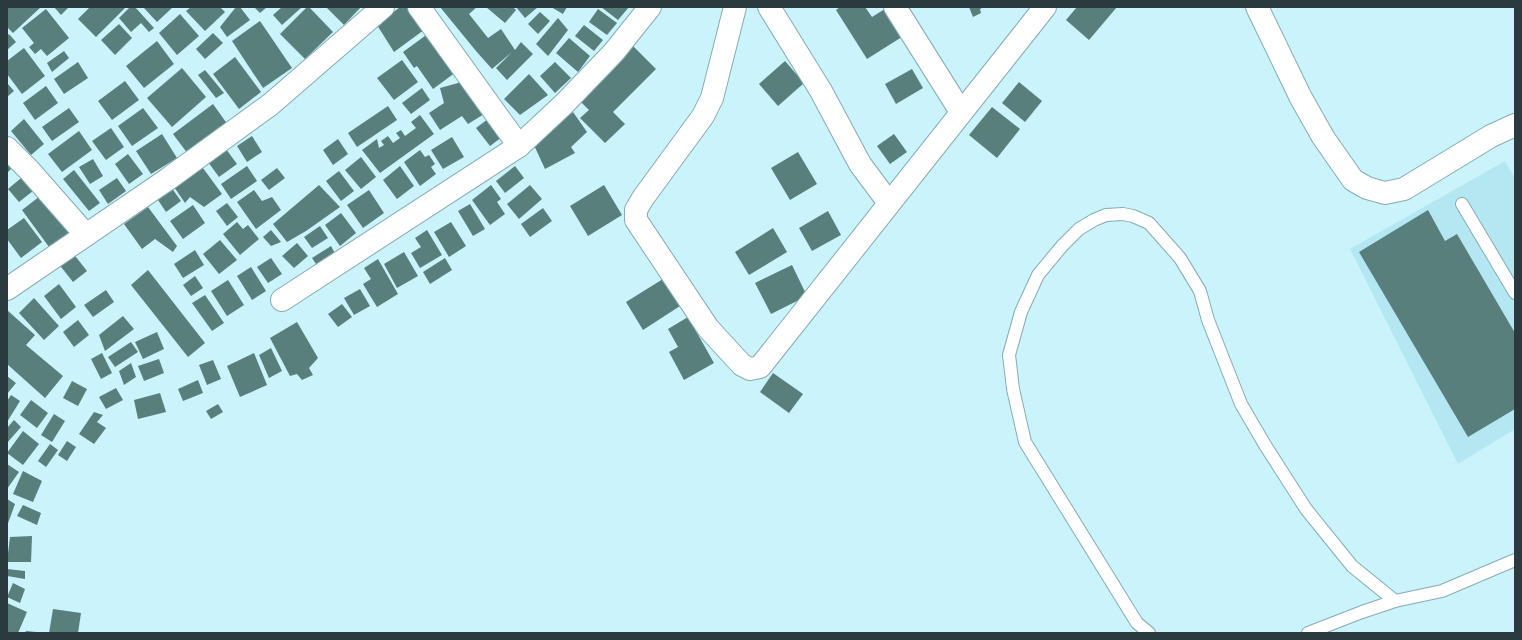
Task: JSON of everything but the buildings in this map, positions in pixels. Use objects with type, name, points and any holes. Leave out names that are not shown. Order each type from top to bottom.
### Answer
[{"type":"street","points":[[7,289],[168,179],[271,104],[383,7]]},
{"type":"street","points":[[419,7],[519,146]]},
{"type":"street","points":[[282,300],[519,146],[564,104],[614,52],[650,7]]},
{"type":"street","points":[[734,7],[718,77],[709,104],[703,116],[643,198],[636,210],[636,220],[708,328],[742,365],[750,368],[760,366],[961,112],[1034,12]]},
{"type":"street","points":[[769,7],[821,91],[860,164],[889,203]]},
{"type":"street","points":[[895,7],[961,112]]},
{"type":"street","points":[[1257,7],[1301,98],[1323,137],[1353,180],[1367,188],[1385,193],[1404,189],[1491,136],[1515,125]]},
{"type":"street","points":[[7,148],[29,170],[86,235]]},
{"type":"lane","points":[[1462,204],[1515,293]]},
{"type":"lane","points":[[1149,633],[1137,623],[1025,442],[1013,389],[1009,355],[1021,312],[1038,275],[1062,246],[1079,229],[1106,215],[1123,214],[1133,216],[1149,223],[1180,258],[1200,291],[1208,320],[1242,404],[1265,445],[1306,509],[1352,566],[1395,601]]},
{"type":"lane","points":[[1308,633],[1395,601],[1442,591],[1515,560]]},
{"type":"shaded area","points":[[1505,161],[1515,178],[1515,429],[1458,464],[1350,249]]}]
